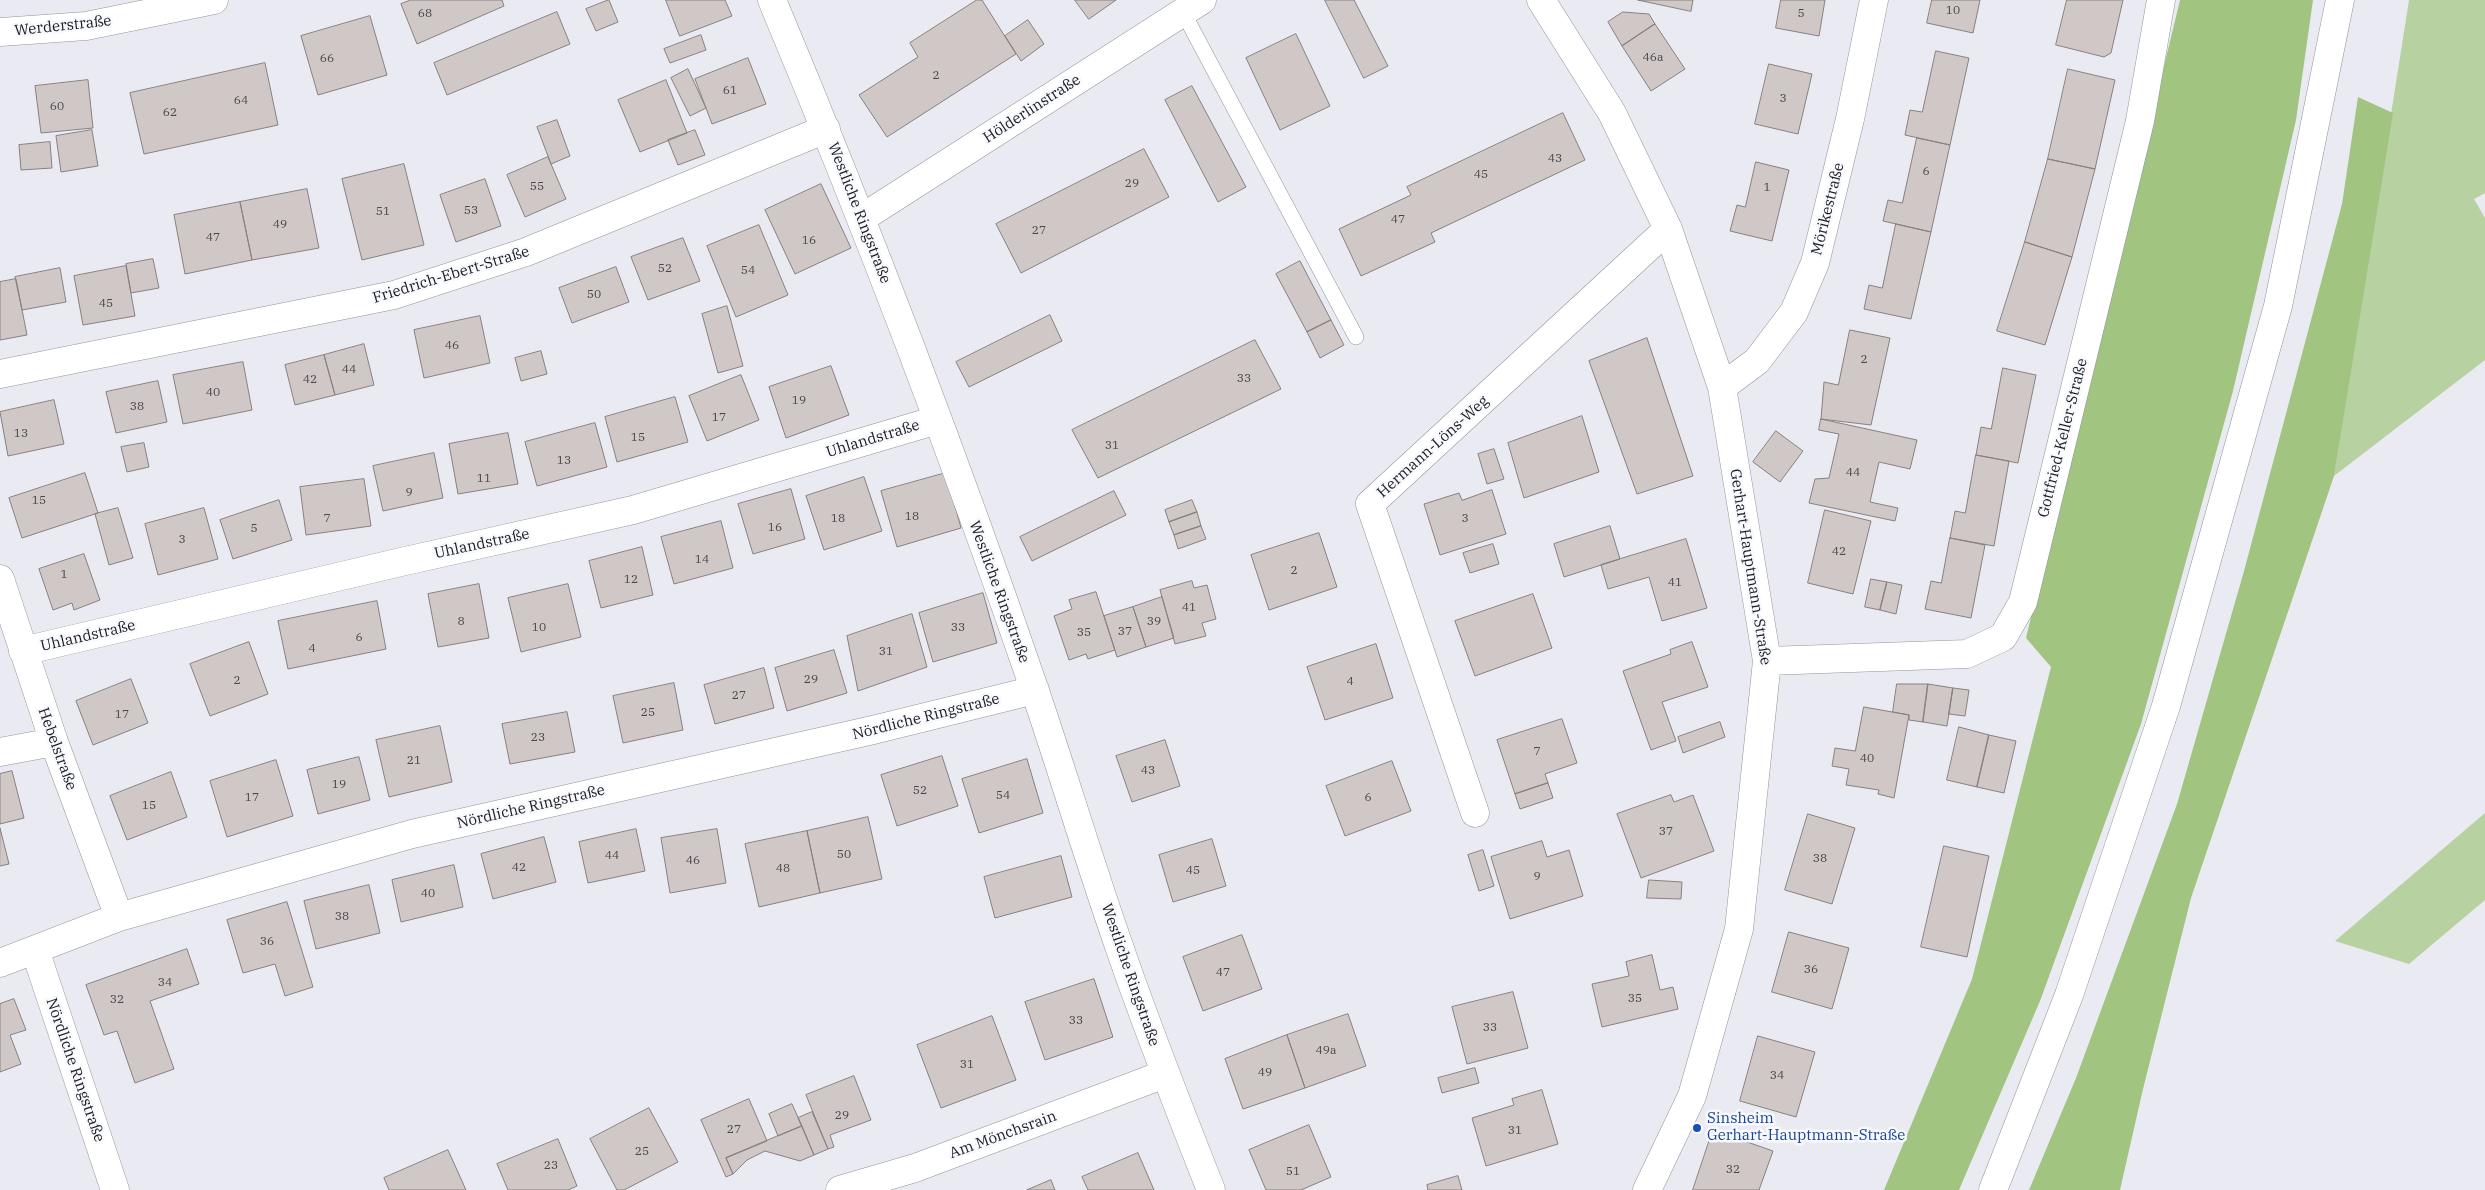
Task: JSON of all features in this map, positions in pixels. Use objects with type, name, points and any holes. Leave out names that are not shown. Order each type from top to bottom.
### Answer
[{"type":"main road","name":"Werderstraße","points":[[0,32],[86,26],[214,0]]},
{"type":"main road","name":"Westliche Ringstraße","points":[[772,0],[862,218],[937,420],[1035,690],[1118,944],[1165,1074],[1211,1190]]},
{"type":"main road","name":"Gerhart-Hauptmann-Straße","points":[[1541,0],[1612,113],[1668,229],[1722,387],[1767,661],[1739,929],[1692,1096],[1647,1190]]},
{"type":"main road","name":"Mörikestraße","points":[[1722,387],[1757,361],[1794,312],[1816,263],[1850,119],[1874,0]]},
{"type":"main road","name":"Gottfried-Keller-Straße","points":[[1767,661],[1967,654],[2004,637],[2023,602],[2140,121],[2161,0]]},
{"type":"main road","points":[[1993,1190],[2069,995],[2169,696],[2278,306],[2340,0]]},
{"type":"main road","name":"Hölderlinstraße","points":[[862,218],[1192,6]]},
{"type":"main road","name":"Friedrich-Ebert-Straße","points":[[0,374],[394,295],[526,252],[826,129]]},
{"type":"main road","name":"Hermann-Löns-Weg","points":[[1475,813],[1370,504],[1668,229]]},
{"type":"main road","name":"Uhlandstraße","points":[[23,651],[401,562],[633,510],[937,420]]},
{"type":"main road","name":"Hebelstraße","points":[[0,579],[54,742],[119,917]]},
{"type":"main road","name":"Nördliche Ringstraße","points":[[0,963],[119,917],[412,834],[864,732],[1035,690]]},
{"type":"main road","points":[[0,752],[54,742]]},
{"type":"main road","name":"Nördliche Ringstraße","points":[[35,950],[115,1190]]},
{"type":"main road","name":"Am Mönchsrain","points":[[840,1190],[915,1168],[1165,1074]]},
{"type":"lane","points":[[1192,6],[1356,337]]},
{"type":"green space","points":[[2180,0],[2313,0],[2296,120],[2233,391],[2141,724],[2040,1001],[1959,1190],[1884,1190],[1972,979],[2051,667],[2026,638]]},
{"type":"green space","points":[[2409,0],[2485,0],[2485,193],[2474,199],[2485,218],[2485,360],[2334,476]]},
{"type":"green space","points":[[2358,97],[2393,113],[2334,476],[2191,898],[2143,1089],[2120,1190],[2029,1190],[2076,1078],[2177,804],[2244,571],[2342,204]]},
{"type":"green space","points":[[2485,813],[2485,900],[2409,964],[2335,941]]},
{"type":"building","points":[[411,0],[502,0],[504,6],[417,44],[401,4]]},
{"type":"building","points":[[609,0],[618,22],[596,31],[586,9]]},
{"type":"building","points":[[666,0],[725,0],[732,16],[680,36]]},
{"type":"building","points":[[977,0],[982,0],[1016,54],[887,137],[859,95],[918,57],[910,43]]},
{"type":"building","points":[[1075,0],[1116,0],[1089,19]]},
{"type":"building","points":[[1325,0],[1354,0],[1388,66],[1364,78]]},
{"type":"building","points":[[1638,0],[1693,0],[1691,11]]},
{"type":"building","points":[[1781,0],[1825,0],[1819,36],[1776,28]]},
{"type":"building","points":[[1932,0],[1980,0],[1973,33],[1927,23]]},
{"type":"building","points":[[2067,0],[2123,0],[2111,53],[2104,57],[2056,45]]},
{"type":"building","points":[[557,12],[570,44],[447,95],[434,63]]},
{"type":"building","points":[[1623,12],[1649,14],[1655,24],[1622,46],[1608,22]]},
{"type":"building","points":[[370,16],[387,75],[318,95],[301,36]]},
{"type":"building","points":[[1028,20],[1044,44],[1021,61],[1005,36]]},
{"type":"building","points":[[1655,24],[1685,69],[1651,91],[1622,46]]},
{"type":"building","points":[[1296,34],[1330,106],[1280,130],[1246,58]]},
{"type":"building","points":[[701,35],[706,50],[670,63],[664,49]]},
{"type":"building","points":[[1936,51],[1969,58],[1950,145],[1905,135],[1910,110],[1922,112]]},
{"type":"building","points":[[748,58],[766,104],[712,124],[695,79]]},
{"type":"building","points":[[265,63],[278,125],[144,154],[130,93]]},
{"type":"building","points":[[1769,64],[1812,74],[1798,134],[1755,124]]},
{"type":"building","points":[[688,69],[706,108],[690,116],[671,78]]},
{"type":"building","points":[[2068,69],[2115,80],[2095,169],[2048,159]]},
{"type":"building","points":[[88,80],[93,128],[41,133],[35,86]]},
{"type":"building","points":[[666,80],[687,133],[640,152],[618,100]]},
{"type":"building","points":[[1192,86],[1246,187],[1218,202],[1165,100]]},
{"type":"building","points":[[1563,113],[1585,160],[1431,233],[1435,242],[1361,276],[1339,229],[1411,195],[1407,187]]},
{"type":"building","points":[[557,120],[570,156],[551,164],[537,127]]},
{"type":"building","points":[[92,130],[98,166],[61,172],[56,136]]},
{"type":"building","points":[[695,130],[705,155],[678,165],[668,140]]},
{"type":"building","points":[[1917,138],[1950,145],[1931,232],[1883,221],[1888,200],[1902,203]]},
{"type":"building","points":[[50,142],[52,168],[21,170],[19,145]]},
{"type":"building","points":[[1144,149],[1169,197],[1021,273],[996,224]]},
{"type":"building","points":[[548,157],[566,199],[525,217],[507,175]]},
{"type":"building","points":[[2048,159],[2095,169],[2072,257],[2025,242]]},
{"type":"building","points":[[1756,162],[1789,170],[1772,241],[1730,231],[1737,205],[1745,207]]},
{"type":"building","points":[[404,164],[424,245],[362,260],[342,179]]},
{"type":"building","points":[[485,179],[501,226],[456,242],[440,195]]},
{"type":"building","points":[[821,184],[851,248],[795,274],[765,210]]},
{"type":"building","points":[[307,189],[319,248],[252,260],[240,202]]},
{"type":"building","points":[[240,202],[252,260],[185,274],[174,215]]},
{"type":"building","points":[[1896,224],[1931,232],[1911,319],[1864,309],[1869,285],[1882,288]]},
{"type":"building","points":[[759,225],[788,295],[736,317],[707,246]]},
{"type":"building","points":[[683,238],[700,281],[648,300],[631,257]]},
{"type":"building","points":[[2025,242],[2072,257],[2045,345],[1997,331]]},
{"type":"building","points":[[153,259],[159,288],[131,293],[126,264]]},
{"type":"building","points":[[1300,261],[1331,320],[1307,332],[1276,274]]},
{"type":"building","points":[[126,266],[135,316],[83,325],[74,276]]},
{"type":"building","points":[[616,267],[629,302],[572,323],[559,288]]},
{"type":"building","points":[[60,268],[66,302],[22,310],[15,277]]},
{"type":"building","points":[[16,279],[27,335],[0,340],[0,282]]},
{"type":"building","points":[[727,306],[743,366],[718,373],[702,314]]},
{"type":"building","points":[[1050,315],[1062,341],[969,387],[956,362]]},
{"type":"building","points":[[480,316],[490,363],[424,378],[414,330]]},
{"type":"building","points":[[1331,320],[1344,345],[1320,358],[1307,332]]},
{"type":"building","points":[[1850,330],[1890,338],[1871,425],[1821,419],[1824,382],[1838,385]]},
{"type":"building","points":[[1647,338],[1693,476],[1637,494],[1589,361]]},
{"type":"building","points":[[1255,340],[1281,389],[1098,478],[1072,430]]},
{"type":"building","points":[[364,344],[374,385],[335,395],[324,355]]},
{"type":"building","points":[[541,351],[547,374],[521,381],[515,358]]},
{"type":"building","points":[[324,355],[335,395],[295,405],[285,365]]},
{"type":"building","points":[[243,362],[252,410],[183,424],[173,375]]},
{"type":"building","points":[[831,366],[849,415],[786,438],[769,387]]},
{"type":"building","points":[[2003,368],[2036,375],[2018,463],[1976,455],[1981,427],[1991,429]]},
{"type":"building","points":[[741,375],[759,420],[707,441],[689,396]]},
{"type":"building","points":[[158,381],[167,422],[116,433],[106,392]]},
{"type":"building","points":[[675,397],[688,442],[617,462],[605,417]]},
{"type":"building","points":[[54,400],[64,444],[8,456],[0,412]]},
{"type":"building","points":[[1582,416],[1599,472],[1524,498],[1508,443]]},
{"type":"building","points":[[1821,419],[1917,440],[1910,469],[1879,462],[1870,502],[1898,508],[1895,521],[1809,503],[1815,479],[1829,478],[1839,434],[1819,430]]},
{"type":"building","points":[[595,423],[607,467],[537,486],[525,442]]},
{"type":"building","points":[[1776,431],[1803,451],[1780,482],[1753,462]]},
{"type":"building","points":[[508,433],[518,484],[458,494],[449,444]]},
{"type":"building","points":[[144,443],[149,467],[127,472],[121,447]]},
{"type":"building","points":[[1494,449],[1504,479],[1487,484],[1478,454]]},
{"type":"building","points":[[434,453],[443,498],[383,511],[373,466]]},
{"type":"building","points":[[1976,455],[2009,461],[1994,546],[1950,538],[1955,511],[1965,513]]},
{"type":"building","points":[[85,473],[98,513],[22,538],[9,498]]},
{"type":"building","points":[[946,473],[961,528],[897,547],[881,491]]},
{"type":"building","points":[[864,477],[882,531],[824,550],[806,496]]},
{"type":"building","points":[[364,479],[371,526],[306,535],[300,487]]},
{"type":"building","points":[[791,489],[805,539],[753,554],[738,504]]},
{"type":"building","points":[[1492,490],[1506,534],[1440,555],[1424,504],[1459,493],[1462,500]]},
{"type":"building","points":[[1114,491],[1126,515],[1032,561],[1020,537]]},
{"type":"building","points":[[279,500],[292,540],[233,559],[220,520]]},
{"type":"building","points":[[1192,500],[1197,512],[1169,522],[1165,510]]},
{"type":"building","points":[[118,508],[133,558],[109,565],[95,514]]},
{"type":"building","points":[[204,508],[218,559],[158,575],[145,524]]},
{"type":"building","points":[[1825,510],[1871,521],[1853,594],[1808,583]]},
{"type":"building","points":[[1197,512],[1201,526],[1174,535],[1169,522]]},
{"type":"building","points":[[721,521],[733,568],[674,584],[661,537]]},
{"type":"building","points":[[1201,526],[1206,539],[1178,549],[1174,535]]},
{"type":"building","points":[[1610,526],[1620,559],[1564,577],[1554,544]]},
{"type":"building","points":[[1319,533],[1337,587],[1269,610],[1251,555]]},
{"type":"building","points":[[1950,538],[1985,545],[1971,618],[1925,609],[1931,581],[1941,583]]},
{"type":"building","points":[[1686,539],[1707,608],[1662,621],[1649,577],[1608,589],[1601,565]]},
{"type":"building","points":[[1493,544],[1499,564],[1470,573],[1463,553]]},
{"type":"building","points":[[642,547],[653,595],[601,608],[589,561]]},
{"type":"building","points":[[84,554],[100,600],[74,610],[72,603],[53,610],[39,569]]},
{"type":"building","points":[[1871,579],[1887,582],[1880,610],[1865,607]]},
{"type":"building","points":[[1192,581],[1194,588],[1207,585],[1216,619],[1202,623],[1206,636],[1175,644],[1160,590]]},
{"type":"building","points":[[1887,582],[1902,585],[1896,614],[1880,610]]},
{"type":"building","points":[[479,584],[489,638],[438,647],[428,594]]},
{"type":"building","points":[[568,584],[581,637],[521,652],[508,598]]},
{"type":"building","points":[[1096,592],[1115,650],[1088,659],[1086,654],[1069,660],[1054,616],[1072,609],[1069,600]]},
{"type":"building","points":[[983,593],[997,643],[933,662],[919,613]]},
{"type":"building","points":[[1533,594],[1552,648],[1475,676],[1455,621]]},
{"type":"building","points":[[1162,597],[1174,638],[1146,647],[1133,607]]},
{"type":"building","points":[[377,601],[386,649],[288,669],[278,621]]},
{"type":"building","points":[[1133,607],[1146,647],[1117,657],[1104,616]]},
{"type":"building","points":[[912,614],[927,667],[858,691],[847,636]]},
{"type":"building","points":[[249,642],[268,694],[210,716],[190,664]]},
{"type":"building","points":[[1692,642],[1708,687],[1662,702],[1676,741],[1651,750],[1623,671],[1671,654],[1670,650]]},
{"type":"building","points":[[1376,644],[1393,698],[1325,720],[1307,667]]},
{"type":"building","points":[[834,650],[847,693],[787,711],[775,668]]},
{"type":"building","points":[[764,668],[774,708],[715,724],[704,685]]},
{"type":"building","points":[[131,679],[148,723],[93,745],[76,701]]},
{"type":"building","points":[[674,683],[683,730],[623,743],[613,696]]},
{"type":"building","points":[[1897,684],[1928,684],[1923,722],[1909,720],[1909,715],[1893,712]]},
{"type":"building","points":[[1928,684],[1953,688],[1947,726],[1923,722]]},
{"type":"building","points":[[1953,688],[1969,690],[1965,716],[1949,714]]},
{"type":"building","points":[[1864,707],[1909,715],[1894,798],[1878,794],[1879,790],[1846,785],[1849,769],[1832,766],[1835,748],[1855,751]]},
{"type":"building","points":[[567,712],[575,752],[510,764],[502,724]]},
{"type":"building","points":[[1562,719],[1577,763],[1545,774],[1548,783],[1515,794],[1497,740]]},
{"type":"building","points":[[1720,722],[1725,737],[1683,753],[1678,737]]},
{"type":"building","points":[[440,726],[452,782],[389,797],[376,740]]},
{"type":"building","points":[[1959,727],[1989,735],[1977,787],[1947,780]]},
{"type":"building","points":[[1989,735],[2016,741],[2004,793],[1977,787]]},
{"type":"building","points":[[1165,740],[1180,786],[1132,802],[1116,756]]},
{"type":"building","points":[[942,756],[958,806],[897,826],[881,775]]},
{"type":"building","points":[[359,757],[370,800],[318,814],[307,770]]},
{"type":"building","points":[[1027,759],[1043,813],[979,833],[962,779]]},
{"type":"building","points":[[276,760],[293,816],[227,837],[210,781]]},
{"type":"building","points":[[1392,761],[1411,811],[1345,836],[1326,786]]},
{"type":"building","points":[[12,771],[24,818],[0,824],[0,774]]},
{"type":"building","points":[[171,772],[187,817],[127,840],[110,796]]},
{"type":"building","points":[[1548,783],[1553,798],[1520,809],[1515,794]]},
{"type":"building","points":[[1671,795],[1674,802],[1693,795],[1714,851],[1641,878],[1617,814]]},
{"type":"building","points":[[1808,814],[1855,828],[1832,904],[1785,890]]},
{"type":"building","points":[[868,817],[882,879],[820,893],[807,831]]},
{"type":"building","points":[[0,828],[9,864],[0,866]]},
{"type":"building","points":[[636,829],[645,871],[588,883],[579,842]]},
{"type":"building","points":[[717,829],[726,883],[670,893],[661,838]]},
{"type":"building","points":[[807,831],[820,893],[759,907],[745,844]]},
{"type":"building","points":[[544,837],[556,882],[493,899],[481,854]]},
{"type":"building","points":[[1212,839],[1226,886],[1173,902],[1159,855]]},
{"type":"building","points":[[1542,841],[1547,857],[1569,850],[1583,896],[1510,919],[1491,857]]},
{"type":"building","points":[[1944,846],[1989,856],[1967,957],[1921,947]]},
{"type":"building","points":[[1483,850],[1494,886],[1479,891],[1468,855]]},
{"type":"building","points":[[1061,856],[1072,897],[995,918],[984,877]]},
{"type":"building","points":[[454,865],[463,907],[401,922],[392,880]]},
{"type":"building","points":[[1649,880],[1682,882],[1681,899],[1647,898]]},
{"type":"building","points":[[369,885],[380,933],[316,949],[304,901]]},
{"type":"building","points":[[287,902],[313,987],[285,996],[275,964],[243,973],[227,920]]},
{"type":"building","points":[[1789,932],[1849,948],[1832,1009],[1772,992]]},
{"type":"building","points":[[1242,935],[1262,989],[1203,1011],[1183,957]]},
{"type":"building","points":[[187,949],[199,984],[150,1001],[174,1069],[135,1083],[117,1031],[104,1035],[86,985]]},
{"type":"building","points":[[1652,955],[1660,990],[1673,987],[1678,1009],[1602,1027],[1592,984],[1629,976],[1626,962]]},
{"type":"building","points":[[1094,979],[1113,1037],[1045,1060],[1025,1002]]},
{"type":"building","points":[[1513,992],[1528,1048],[1467,1064],[1452,1007]]},
{"type":"building","points":[[14,999],[26,1030],[10,1035],[21,1064],[0,1072],[0,1004]]},
{"type":"building","points":[[1348,1014],[1366,1066],[1305,1088],[1287,1035]]},
{"type":"building","points":[[992,1016],[1016,1080],[941,1108],[917,1045]]},
{"type":"building","points":[[1287,1035],[1305,1088],[1243,1109],[1225,1059]]},
{"type":"building","points":[[1758,1036],[1815,1052],[1796,1117],[1740,1101]]},
{"type":"building","points":[[1475,1068],[1479,1083],[1442,1093],[1438,1078]]},
{"type":"building","points":[[854,1076],[871,1120],[830,1135],[834,1147],[828,1149],[806,1095]]},
{"type":"building","points":[[1542,1090],[1558,1144],[1486,1166],[1472,1118],[1514,1105],[1512,1099]]},
{"type":"building","points":[[749,1099],[767,1141],[726,1158],[733,1174],[726,1177],[701,1120]]},
{"type":"building","points":[[792,1104],[802,1126],[778,1136],[769,1114]]},
{"type":"building","points":[[649,1108],[678,1162],[624,1190],[617,1190],[590,1139]]},
{"type":"building","points":[[812,1112],[828,1149],[814,1155],[798,1118]]},
{"type":"building","points":[[1309,1125],[1331,1177],[1301,1190],[1266,1190],[1249,1150]]},
{"type":"building","points":[[802,1126],[814,1155],[800,1161],[765,1151],[747,1160],[733,1174],[726,1158]]},
{"type":"building","points":[[1713,1130],[1773,1151],[1759,1190],[1693,1190]]},
{"type":"building","points":[[558,1139],[577,1186],[568,1190],[508,1190],[497,1164]]},
{"type":"building","points":[[448,1150],[466,1190],[389,1190],[384,1178]]},
{"type":"building","points":[[1138,1153],[1154,1190],[1088,1190],[1082,1177]]},
{"type":"building","points":[[1458,1176],[1462,1190],[1428,1190],[1427,1185]]},
{"type":"building","points":[[1051,1180],[1055,1190],[1027,1190]]},
{"type":"place","name":"Sinsheim Gerhart-Hauptmann-Straße","points":[[1697,1128]]}]
